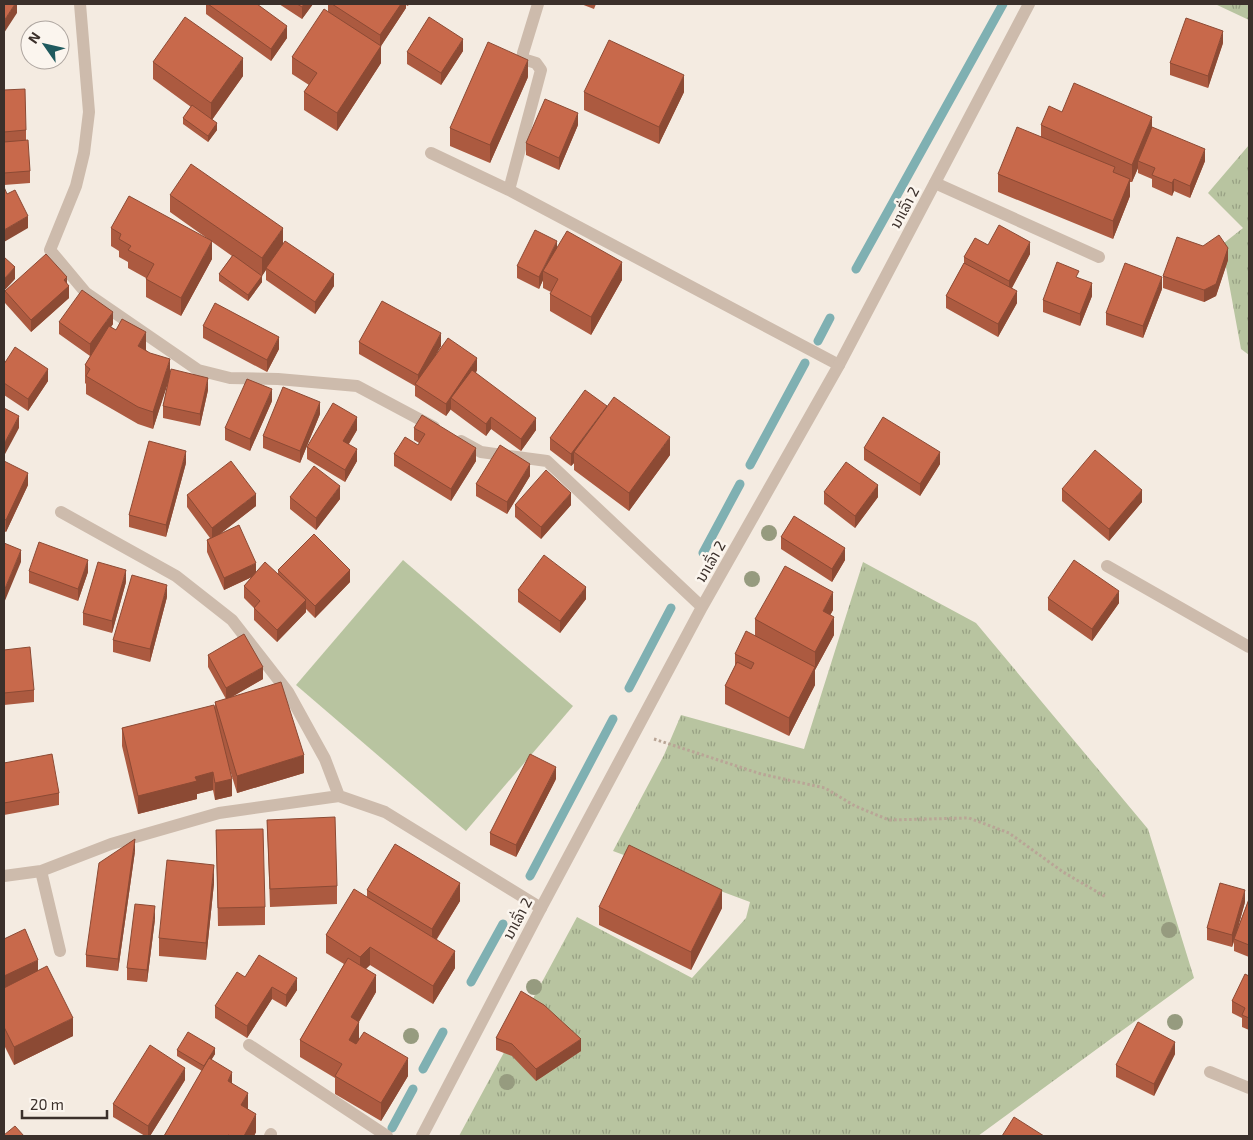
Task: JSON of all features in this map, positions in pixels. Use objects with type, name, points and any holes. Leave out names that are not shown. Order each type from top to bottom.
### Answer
[{"type":"street","points":[[80,4],[89,112],[84,154],[76,186],[50,250],[86,293],[198,370],[230,378],[278,379],[357,386],[481,452],[547,461],[702,607]]},
{"type":"street","points":[[509,190],[541,70],[536,63],[523,59],[523,52],[538,4]]},
{"type":"street","name":"ນາເລົ່າ 2","points":[[422,1136],[702,607],[839,365],[1029,4]]},
{"type":"street","points":[[431,153],[509,190],[839,365]]},
{"type":"street","points":[[935,183],[1099,257]]},
{"type":"street","points":[[60,512],[176,576],[232,620],[288,692],[325,759],[339,796]]},
{"type":"street","points":[[1108,566],[1249,646]]},
{"type":"street","points":[[4,876],[41,871],[111,844],[219,813],[339,796],[385,812],[541,908]]},
{"type":"street","points":[[41,871],[60,950]]},
{"type":"street","points":[[249,1046],[387,1136]]},
{"type":"street","points":[[1210,1072],[1249,1088]]},
{"type":"path","points":[[635,733],[762,774],[824,788],[856,806],[890,820],[969,818],[1009,833],[1063,872],[1106,897]]},
{"type":"green space","points":[[1215,4],[1249,4],[1249,20]]},
{"type":"green space","points":[[1249,145],[1249,355],[1241,349],[1226,267],[1219,247],[1243,228],[1208,193]]},
{"type":"green space","points":[[403,560],[573,706],[466,831],[296,685]]},
{"type":"green space","points":[[863,562],[976,623],[1148,829],[1194,978],[978,1136],[459,1136],[577,917],[692,978],[746,918],[750,902],[613,851],[664,755],[681,715],[804,749]]},
{"type":"building","points":[[4,4],[15,4],[4,21]]},
{"type":"building","points":[[208,4],[257,4],[287,26],[271,49]]},
{"type":"building","points":[[332,4],[401,4],[380,35]]},
{"type":"building","points":[[324,9],[381,46],[337,113],[304,92],[317,73],[292,57]]},
{"type":"building","points":[[185,17],[243,58],[211,103],[153,62]]},
{"type":"building","points":[[429,17],[463,39],[441,73],[407,52]]},
{"type":"building","points":[[1186,18],[1223,31],[1208,76],[1170,63]]},
{"type":"building","points":[[609,40],[684,75],[659,127],[584,92]]},
{"type":"building","points":[[488,42],[528,60],[490,145],[450,128]]},
{"type":"building","points":[[1074,83],[1152,117],[1132,165],[1041,125],[1049,106],[1062,112]]},
{"type":"building","points":[[25,89],[26,130],[4,132],[4,90]]},
{"type":"building","points":[[545,99],[578,113],[559,158],[526,143]]},
{"type":"building","points":[[192,105],[217,123],[208,136],[183,118]]},
{"type":"building","points":[[1017,127],[1115,167],[1113,172],[1130,179],[1113,221],[998,174]]},
{"type":"building","points":[[1152,127],[1205,149],[1190,186],[1174,179],[1172,183],[1152,175],[1155,168],[1138,161]]},
{"type":"building","points":[[28,140],[30,171],[4,173],[4,142]]},
{"type":"building","points":[[191,164],[283,228],[262,258],[170,195]]},
{"type":"building","points":[[4,187],[7,194],[15,190],[28,216],[4,230]]},
{"type":"building","points":[[129,196],[212,241],[181,298],[146,279],[154,264],[128,250],[131,246],[119,239],[121,234],[111,228]]},
{"type":"building","points":[[999,225],[1030,242],[1009,281],[964,257],[975,238],[988,245]]},
{"type":"building","points":[[535,230],[557,241],[539,277],[517,266]]},
{"type":"building","points":[[567,231],[622,262],[591,317],[550,294],[558,279],[543,271]]},
{"type":"building","points":[[1219,235],[1228,248],[1216,284],[1204,290],[1163,276],[1177,237],[1203,246]]},
{"type":"building","points":[[285,241],[334,274],[315,302],[266,268]]},
{"type":"building","points":[[46,254],[67,277],[64,280],[69,286],[31,320],[5,291]]},
{"type":"building","points":[[233,255],[262,276],[248,295],[219,274]]},
{"type":"building","points":[[4,257],[15,267],[4,279]]},
{"type":"building","points":[[1057,262],[1079,271],[1076,277],[1092,283],[1080,314],[1043,300]]},
{"type":"building","points":[[964,263],[1017,291],[998,324],[946,296]]},
{"type":"building","points":[[1125,263],[1162,277],[1143,326],[1106,313]]},
{"type":"building","points":[[82,290],[113,312],[90,344],[59,322]]},
{"type":"building","points":[[382,301],[441,333],[418,375],[359,342]]},
{"type":"building","points":[[215,303],[279,337],[267,360],[203,326]]},
{"type":"building","points":[[122,319],[146,332],[138,346],[150,353],[170,359],[153,412],[138,407],[86,376],[90,369],[85,365],[109,326],[116,330]]},
{"type":"building","points":[[448,338],[477,358],[446,404],[415,384]]},
{"type":"building","points":[[15,347],[48,369],[28,399],[4,383],[4,364]]},
{"type":"building","points":[[171,369],[208,378],[200,414],[163,406]]},
{"type":"building","points":[[472,370],[536,418],[521,439],[491,417],[486,424],[451,398]]},
{"type":"building","points":[[247,379],[272,389],[250,439],[225,428]]},
{"type":"building","points":[[283,387],[320,402],[300,451],[263,436]]},
{"type":"building","points":[[585,390],[607,406],[571,454],[550,438]]},
{"type":"building","points":[[614,397],[670,437],[629,493],[574,452]]},
{"type":"building","points":[[333,403],[357,417],[343,441],[357,449],[345,470],[307,447]]},
{"type":"building","points":[[4,408],[19,416],[4,444]]},
{"type":"building","points":[[422,415],[476,448],[451,489],[394,454],[405,437],[418,445],[425,434],[414,428]]},
{"type":"building","points":[[883,417],[940,452],[920,484],[864,448]]},
{"type":"building","points":[[149,441],[186,451],[166,525],[129,515]]},
{"type":"building","points":[[500,445],[530,464],[507,502],[476,484]]},
{"type":"building","points":[[1095,450],[1142,490],[1109,529],[1062,489]]},
{"type":"building","points":[[4,461],[28,473],[6,520],[4,519]]},
{"type":"building","points":[[231,461],[256,494],[212,528],[187,495]]},
{"type":"building","points":[[846,462],[878,485],[855,516],[824,492]]},
{"type":"building","points":[[314,466],[340,486],[316,518],[290,497]]},
{"type":"building","points":[[546,470],[571,493],[541,527],[515,505]]},
{"type":"building","points":[[794,516],[845,548],[832,569],[781,537]]},
{"type":"building","points":[[239,525],[256,563],[224,578],[207,540]]},
{"type":"building","points":[[314,534],[350,570],[315,606],[278,570]]},
{"type":"building","points":[[39,542],[88,560],[78,589],[29,571]]},
{"type":"building","points":[[4,543],[21,550],[4,591]]},
{"type":"building","points":[[544,555],[586,587],[560,621],[518,590]]},
{"type":"building","points":[[1074,560],[1119,591],[1092,629],[1048,598]]},
{"type":"building","points":[[98,562],[126,570],[112,621],[83,613]]},
{"type":"building","points":[[265,562],[306,600],[277,630],[254,608],[260,601],[244,586]]},
{"type":"building","points":[[785,566],[833,592],[823,611],[834,617],[815,652],[755,619]]},
{"type":"building","points":[[132,575],[167,585],[150,649],[113,640]]},
{"type":"building","points":[[746,631],[815,667],[789,718],[725,686],[737,662],[751,669],[754,663],[735,654]]},
{"type":"building","points":[[244,634],[263,667],[226,688],[208,655]]},
{"type":"building","points":[[30,647],[34,690],[4,693],[4,650]]},
{"type":"building","points":[[281,682],[304,755],[237,776],[215,702]]},
{"type":"building","points":[[214,705],[232,779],[215,783],[213,772],[195,777],[197,781],[138,796],[122,728]]},
{"type":"building","points":[[52,754],[59,793],[4,803],[4,763]]},
{"type":"building","points":[[530,754],[556,767],[516,845],[490,833]]},
{"type":"building","points":[[335,817],[337,886],[270,889],[267,820]]},
{"type":"building","points":[[263,829],[265,907],[218,908],[216,830]]},
{"type":"building","points":[[135,839],[118,959],[86,955],[99,863]]},
{"type":"building","points":[[395,844],[460,883],[432,929],[367,890]]},
{"type":"building","points":[[629,845],[722,890],[691,952],[599,907]]},
{"type":"building","points":[[167,860],[214,865],[206,943],[159,938]]},
{"type":"building","points":[[1220,883],[1245,890],[1232,935],[1207,928]]},
{"type":"building","points":[[354,889],[455,951],[433,986],[370,947],[360,957],[326,935]]},
{"type":"building","points":[[1249,899],[1249,945],[1234,939]]},
{"type":"building","points":[[135,904],[155,906],[147,970],[127,968]]},
{"type":"building","points":[[25,929],[38,960],[4,976],[4,939]]},
{"type":"building","points":[[259,955],[297,978],[286,995],[272,987],[247,1026],[215,1006],[237,972],[245,977]]},
{"type":"building","points":[[348,958],[376,975],[351,1017],[359,1022],[349,1040],[356,1044],[364,1032],[408,1058],[381,1103],[335,1076],[342,1064],[300,1040]]},
{"type":"building","points":[[47,966],[73,1018],[14,1047],[4,1027],[4,988]]},
{"type":"building","points":[[1245,974],[1249,976],[1249,1018],[1242,1015],[1245,1008],[1232,1001]]},
{"type":"building","points":[[521,991],[544,1005],[581,1039],[536,1069],[512,1044],[496,1038]]},
{"type":"building","points":[[1138,1022],[1175,1042],[1154,1084],[1116,1065]]},
{"type":"building","points":[[188,1032],[215,1048],[204,1066],[177,1050]]},
{"type":"building","points":[[150,1045],[185,1068],[148,1126],[113,1104]]},
{"type":"building","points":[[209,1058],[232,1072],[228,1081],[248,1093],[241,1105],[256,1114],[244,1136],[164,1136]]},
{"type":"building","points":[[1014,1117],[1044,1136],[1002,1136]]},
{"type":"building","points":[[15,1126],[24,1136],[4,1136],[4,1135]]},
{"type":"waterway","points":[[856,269],[1003,4]]},
{"type":"waterway","points":[[818,341],[830,318]]},
{"type":"waterway","points":[[750,465],[805,363]]},
{"type":"waterway","points":[[703,553],[740,484]]},
{"type":"waterway","points":[[629,688],[671,608]]},
{"type":"waterway","points":[[530,876],[613,719]]},
{"type":"waterway","points":[[471,982],[503,924]]},
{"type":"waterway","points":[[423,1069],[443,1032]]},
{"type":"waterway","points":[[392,1128],[413,1089]]}]
